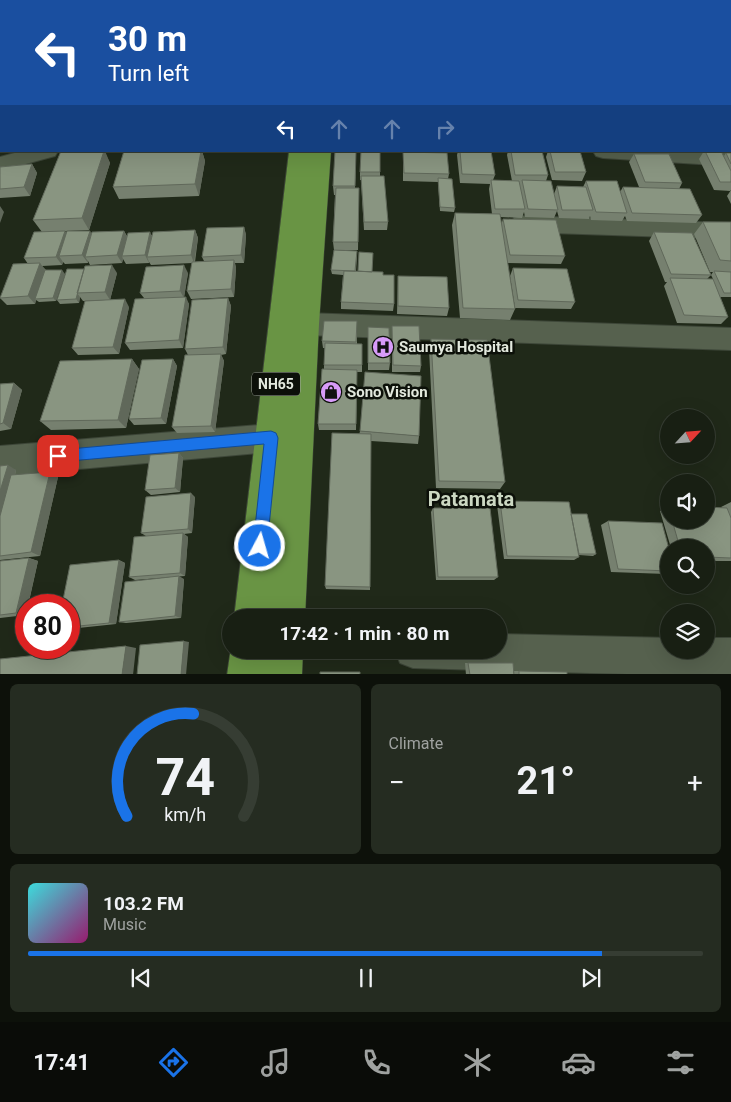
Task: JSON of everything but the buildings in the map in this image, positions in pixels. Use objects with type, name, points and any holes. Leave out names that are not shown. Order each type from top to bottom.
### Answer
[{"type":"highway","name":"NH65","points":[[287,609],[305,324],[299,272],[300,152]]},
{"type":"highway","name":"NH65","points":[[253,609],[271,438],[320,152]]},
{"type":"highway","points":[[246,674],[248,659]]},
{"type":"highway","points":[[282,674],[283,659]]},
{"type":"street","points":[[0,164],[44,152]]},
{"type":"street","points":[[621,152],[731,158]]},
{"type":"street","points":[[501,223],[731,231]]},
{"type":"street","points":[[305,324],[731,339]]},
{"type":"street","points":[[0,461],[271,438]]},
{"type":"street","points":[[507,653],[626,656],[731,656]]},
{"type":"place","name":"Saumya Hospital","points":[[383,347]]},
{"type":"place","name":"Sono Vision","points":[[331,392]]},
{"type":"district","name":"Patamata","points":[[471,499]]},
{"type":"route","points":[[58,456],[271,438],[260,546]]}]
